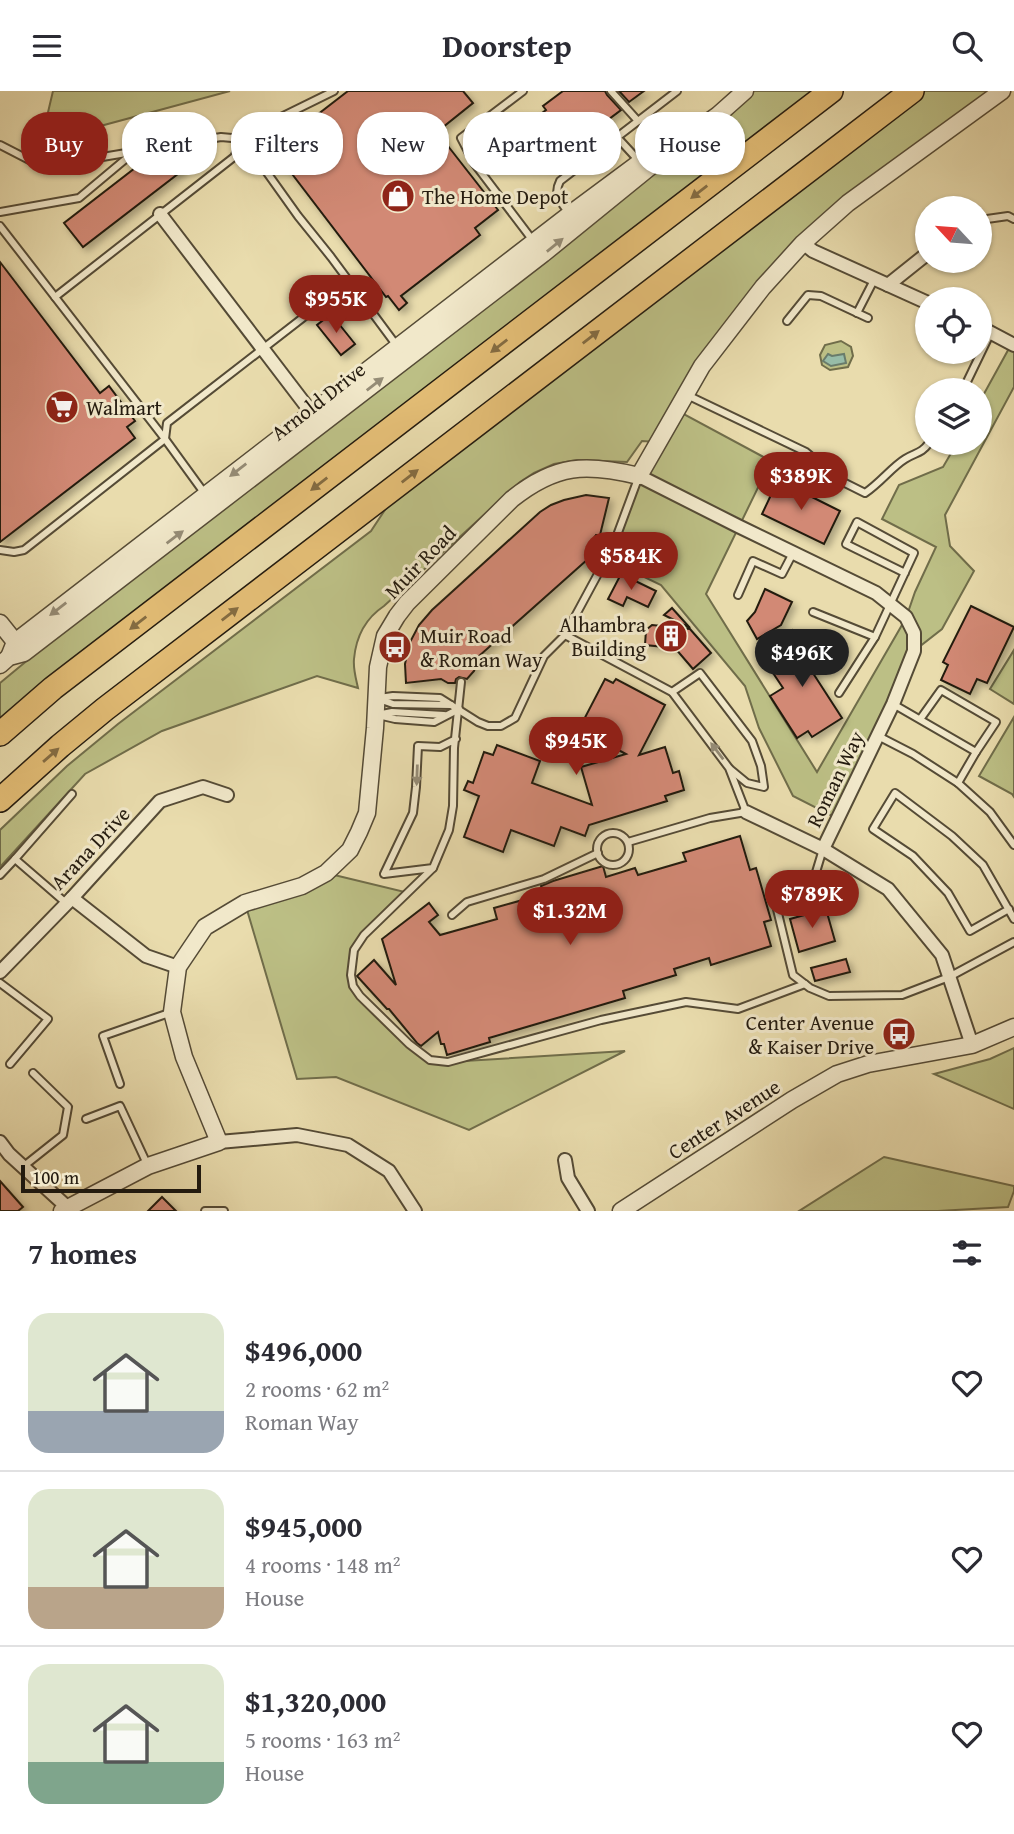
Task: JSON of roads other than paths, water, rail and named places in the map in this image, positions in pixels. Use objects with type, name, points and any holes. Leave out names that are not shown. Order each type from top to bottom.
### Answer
[{"type":"highway","points":[[0,734],[64,680],[831,91]]},
{"type":"highway","points":[[0,800],[60,746],[116,701],[912,91]]},
{"type":"street","name":"Arnold Drive","points":[[706,112],[731,91]]},
{"type":"street","name":"Arnold Drive","points":[[10,653],[316,420],[543,254],[745,91]]},
{"type":"street","points":[[639,476],[702,366],[755,297],[803,243],[862,193],[1002,91]]},
{"type":"street","name":"Arnold Drive","points":[[10,653],[206,496],[316,420],[398,348],[635,166]]},
{"type":"street","points":[[160,214],[316,420]]},
{"type":"street","points":[[803,243],[813,251],[915,297]]},
{"type":"street","points":[[888,285],[915,263]]},
{"type":"street","points":[[992,334],[1014,345]]},
{"type":"street","name":"Muir Road","points":[[219,1142],[184,1057],[172,1012],[178,967],[205,927],[245,903],[302,885],[326,873],[349,850],[367,813],[380,654],[385,636],[397,616],[407,603],[529,485],[564,470],[588,468],[610,469],[639,476]]},
{"type":"street","name":"Roman Way","points":[[639,476],[877,593],[906,618],[914,633],[914,651],[893,704],[823,849]]},
{"type":"street","points":[[0,623],[10,653]]},
{"type":"street","name":"Arana Drive","points":[[0,972],[160,801],[203,787],[228,795]]},
{"type":"street","points":[[746,813],[823,849],[888,888],[942,955],[972,1045]]},
{"type":"street","points":[[69,900],[146,956],[178,967]]},
{"type":"street","name":"Center Avenue","points":[[621,1211],[792,1100],[837,1074],[868,1064],[972,1045],[1014,1027]]},
{"type":"street","points":[[0,1142],[65,1209],[148,1166],[219,1142],[297,1135],[348,1146],[389,1171],[415,1211]]},
{"type":"street","points":[[565,1160],[568,1178],[588,1211]]},
{"type":"lane","points":[[291,112],[334,91]]},
{"type":"lane","points":[[523,91],[461,138],[474,163],[535,243]]},
{"type":"lane","points":[[611,91],[635,118]]},
{"type":"lane","points":[[650,112],[677,91]]},
{"type":"lane","points":[[621,134],[635,123]]},
{"type":"lane","points":[[621,141],[635,157]]},
{"type":"lane","points":[[0,145],[43,167],[122,153]]},
{"type":"lane","points":[[55,297],[231,159]]},
{"type":"lane","points":[[0,212],[79,198],[122,162]]},
{"type":"lane","points":[[269,175],[398,348]]},
{"type":"lane","points":[[568,175],[560,181],[557,197],[570,214]]},
{"type":"lane","points":[[992,218],[1008,216],[1014,219]]},
{"type":"lane","points":[[0,226],[206,496]]},
{"type":"lane","points":[[858,313],[875,278]]},
{"type":"lane","points":[[0,550],[24,550],[165,439],[167,423],[349,282]]},
{"type":"lane","points":[[787,321],[808,295],[814,294],[868,318]]},
{"type":"lane","points":[[685,394],[806,452],[839,480],[865,493],[904,459],[915,454]]},
{"type":"lane","points":[[377,707],[393,697],[440,698],[488,726],[500,726],[515,718],[544,656],[565,635],[613,546],[639,476]]},
{"type":"lane","points":[[839,693],[875,637],[890,604],[905,573],[914,553],[857,522],[846,544],[905,573]]},
{"type":"lane","points":[[599,540],[613,546]]},
{"type":"lane","points":[[738,595],[753,561],[782,574],[793,553]]},
{"type":"lane","points":[[813,612],[875,637]]},
{"type":"lane","points":[[565,635],[672,692],[729,768],[747,783],[764,787],[761,766],[752,741],[700,673],[672,692]]},
{"type":"lane","points":[[461,682],[449,830],[433,868],[364,935],[354,950],[351,975],[353,986],[409,1044],[430,1060],[448,1062],[601,1020],[686,1002],[738,1009],[805,984]]},
{"type":"lane","points":[[921,718],[941,690],[996,722],[957,783]]},
{"type":"lane","points":[[893,704],[976,752]]},
{"type":"lane","points":[[377,707],[392,712],[447,715],[459,709]]},
{"type":"lane","points":[[878,736],[913,754],[957,783],[990,812],[1014,845]]},
{"type":"lane","points":[[433,868],[384,874],[413,813],[418,746],[440,747],[456,739]]},
{"type":"lane","points":[[628,842],[710,818],[746,813],[729,768]]},
{"type":"lane","points":[[0,875],[72,793]]},
{"type":"lane","points":[[1009,909],[971,931],[948,893],[922,865],[873,829],[895,793],[952,836],[983,865],[1009,909],[1014,919]]},
{"type":"lane","points":[[610,833],[620,834],[628,842],[629,852],[619,864],[604,862],[598,853],[601,839],[610,833]]},
{"type":"lane","points":[[823,849],[813,882],[774,897],[793,975],[829,996],[902,995],[949,977],[1014,941]]},
{"type":"lane","points":[[452,915],[467,902],[544,879],[598,853]]},
{"type":"lane","points":[[15,859],[69,900]]},
{"type":"lane","points":[[0,983],[48,1019],[10,1064]]},
{"type":"lane","points":[[120,1084],[103,1036],[172,1012]]},
{"type":"lane","points":[[23,1166],[63,1135],[68,1107],[33,1073]]},
{"type":"lane","points":[[86,1119],[120,1106],[148,1166]]},
{"type":"lane","points":[[205,1211],[225,1211]]},
{"type":"place","name":"The Home Depot","points":[[398,196]]},
{"type":"place","name":"Walmart","points":[[62,407]]},
{"type":"place","name":"Alhambra Building","points":[[671,636]]},
{"type":"place","name":"Muir Road & Roman Way","points":[[395,647]]},
{"type":"place","name":"Center Avenue & Kaiser Drive","points":[[899,1034]]}]
